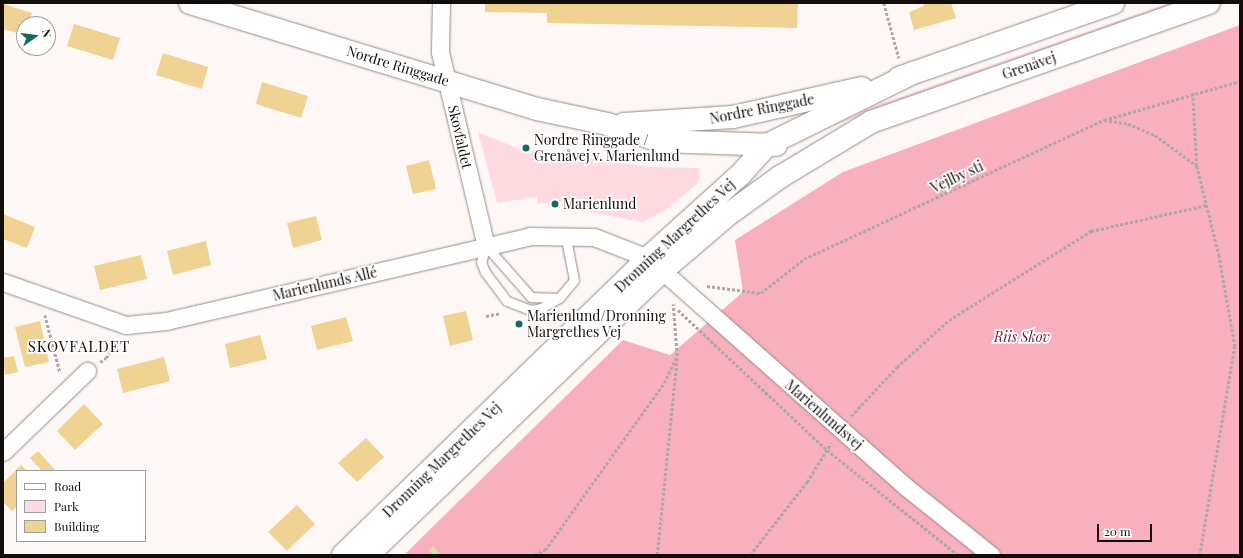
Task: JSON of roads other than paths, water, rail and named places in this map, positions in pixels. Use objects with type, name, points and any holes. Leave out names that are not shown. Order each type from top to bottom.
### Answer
[{"type":"street","name":"Nordre Ringgade","points":[[190,3],[537,110],[607,124],[660,141],[726,145],[767,145],[823,140],[849,133]]},
{"type":"street","name":"Skovfaldet","points":[[441,3],[440,52],[486,246]]},
{"type":"street","points":[[908,75],[1113,3]]},
{"type":"street","name":"Grenåvej","points":[[849,133],[886,117],[1210,3]]},
{"type":"street","name":"Nordre Ringgade","points":[[607,124],[733,117],[908,75]]},
{"type":"street","name":"Dronning Margrethes Vej","points":[[368,555],[655,265],[767,145],[908,75]]},
{"type":"street","name":"Dronning Margrethes Vej","points":[[343,555],[655,265],[730,212],[849,133]]},
{"type":"street","points":[[726,145],[738,152],[742,162],[740,175]]},
{"type":"street","name":"Marienlunds Allé","points":[[3,282],[126,325],[166,321],[530,236],[565,234],[594,237],[655,265]]},
{"type":"street","name":"Marienlundsvej","points":[[655,265],[991,555]]},
{"type":"street","points":[[3,452],[87,371]]},
{"type":"lane","points":[[486,246],[482,262],[484,272],[507,301],[531,310],[551,305],[574,280],[565,234]]},
{"type":"lane","points":[[486,246],[531,298],[559,298]]},
{"type":"waterway","points":[[433,550],[437,555]]},
{"type":"place","name":"Nordre Ringgade / Grenåvej v. Marienlund","points":[[526,148]]},
{"type":"place","name":"Marienlund","points":[[555,204]]},
{"type":"place","name":"Marienlund/Dronning Margrethes Vej","points":[[519,324]]},
{"type":"district","name":"SKOVFALDET","points":[[79,347]]},
{"type":"park label","name":"Riis Skov","points":[[1022,337]]}]
